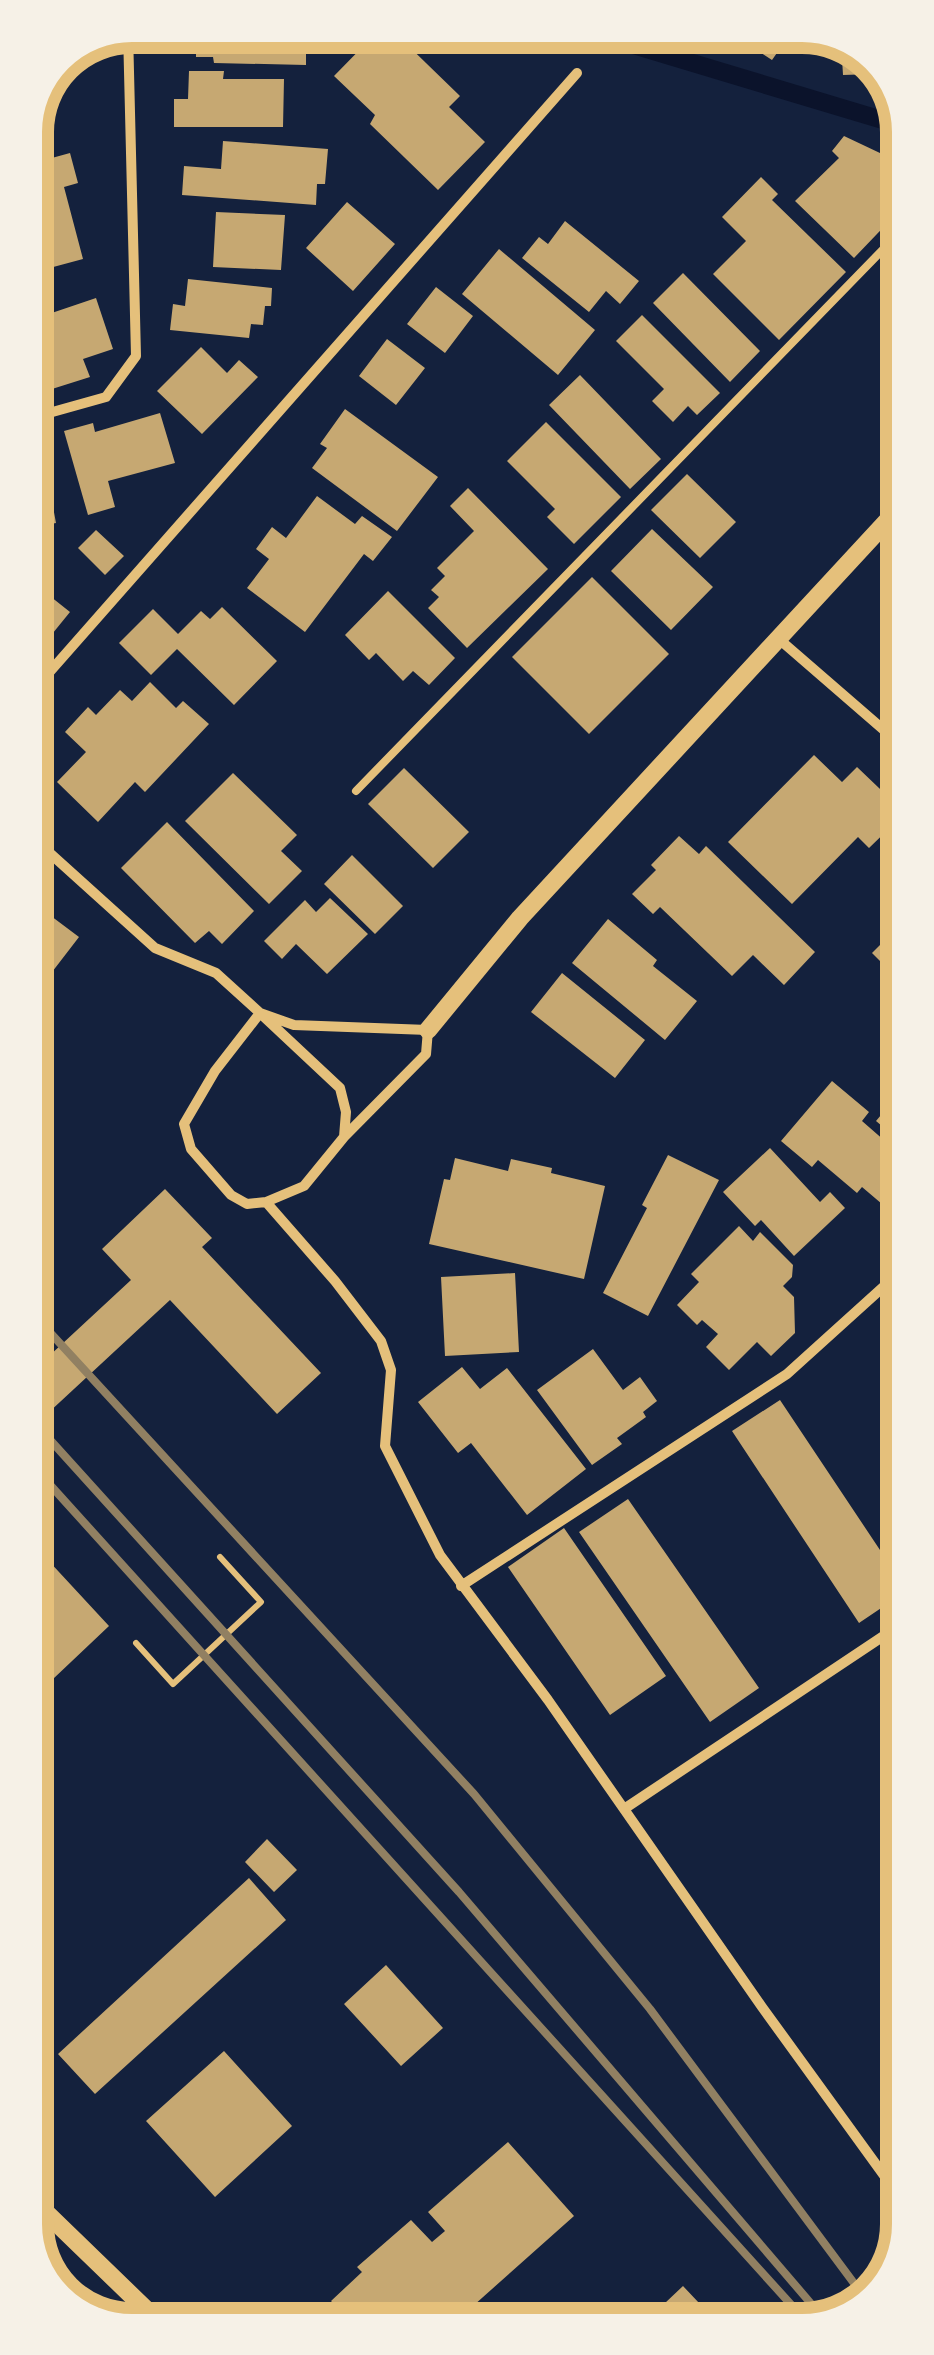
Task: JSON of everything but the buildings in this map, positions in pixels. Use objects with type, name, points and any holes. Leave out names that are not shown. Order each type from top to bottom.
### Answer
[{"type":"street","points":[[48,413],[106,397],[136,356],[128,48]]},
{"type":"street","points":[[48,674],[577,73]]},
{"type":"street","points":[[260,1013],[215,1071],[184,1124],[191,1149],[232,1194],[247,1204],[266,1202],[304,1186],[344,1137],[426,1054],[428,1030],[520,918],[886,523]]},
{"type":"street","points":[[780,640],[886,732]]},
{"type":"street","points":[[48,852],[154,948],[216,973],[340,1088],[346,1112],[344,1137]]},
{"type":"street","points":[[260,1013],[294,1025],[428,1030]]},
{"type":"street","points":[[266,1202],[335,1281],[381,1342],[392,1370],[385,1446],[440,1555],[548,1700],[886,2178]]},
{"type":"street","points":[[461,1586],[786,1374],[886,1284]]},
{"type":"street","points":[[624,1809],[886,1634]]},
{"type":"street","points":[[48,2215],[143,2307]]},
{"type":"lane","points":[[356,791],[886,246]]},
{"type":"path","points":[[136,1643],[172,1684],[262,1602],[220,1557]]},
{"type":"waterway","points":[[643,48],[885,121]]},
{"type":"railway","points":[[48,1330],[474,1794],[650,2009],[857,2287]]},
{"type":"railway","points":[[48,1438],[459,1892],[814,2307]]},
{"type":"railway","points":[[48,1483],[794,2308]]}]
